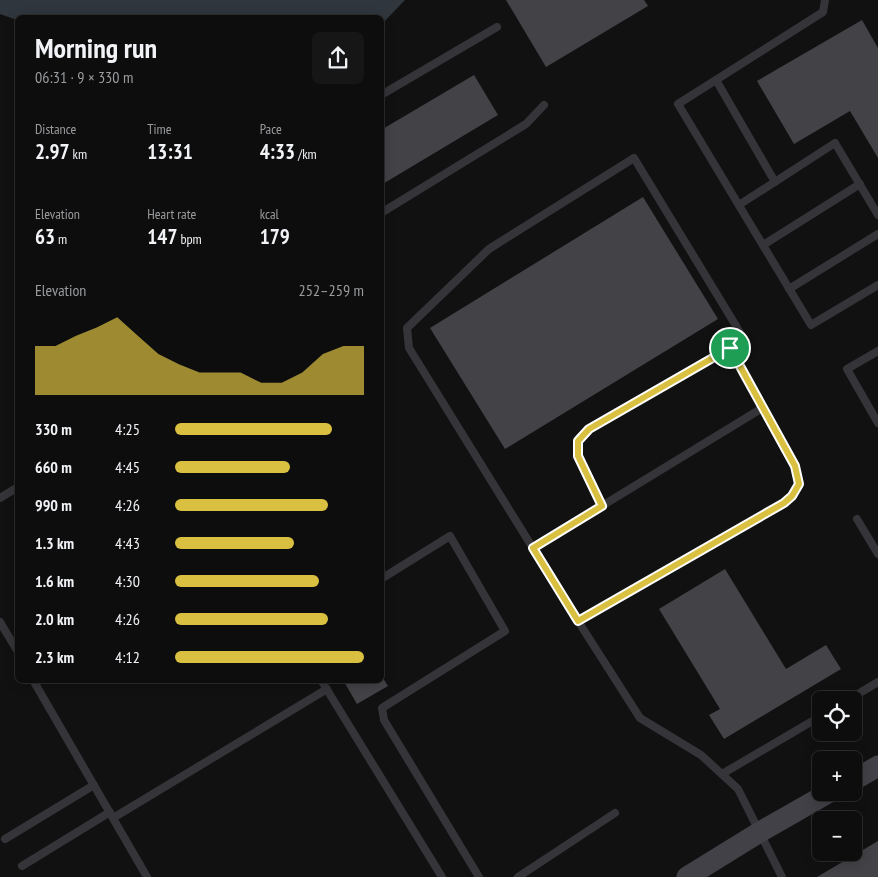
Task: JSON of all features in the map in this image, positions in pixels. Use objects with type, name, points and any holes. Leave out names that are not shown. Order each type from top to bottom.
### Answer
[{"type":"street","points":[[862,775],[878,766]]},
{"type":"street","points":[[687,877],[814,801]]},
{"type":"lane","points":[[825,0],[823,12],[678,104],[811,325],[878,285]]},
{"type":"lane","points":[[384,93],[497,27]]},
{"type":"lane","points":[[716,80],[775,182]]},
{"type":"lane","points":[[384,211],[526,124],[544,105]]},
{"type":"lane","points":[[739,205],[835,143],[878,215]]},
{"type":"lane","points":[[602,506],[578,456],[578,441],[589,429],[744,339],[634,158],[489,248],[407,328],[409,348],[640,718],[701,755],[738,789],[782,877]]},
{"type":"lane","points":[[763,245],[860,184]]},
{"type":"lane","points":[[789,289],[878,234]]},
{"type":"lane","points":[[578,621],[784,503],[792,496],[799,484],[795,466],[730,348]]},
{"type":"lane","points":[[878,351],[847,369],[878,423]]},
{"type":"lane","points":[[533,548],[764,408]]},
{"type":"lane","points":[[0,498],[15,489]]},
{"type":"lane","points":[[857,519],[878,554]]},
{"type":"lane","points":[[384,577],[450,536],[505,630],[382,708],[384,720],[479,877]]},
{"type":"lane","points":[[0,622],[15,647]]},
{"type":"lane","points":[[862,692],[878,682]]},
{"type":"lane","points":[[35,683],[147,877]]},
{"type":"lane","points":[[323,683],[442,877]]},
{"type":"lane","points":[[22,866],[327,689]]},
{"type":"lane","points":[[722,774],[812,721]]},
{"type":"lane","points":[[5,839],[94,786]]},
{"type":"lane","points":[[518,877],[615,813]]},
{"type":"shaded area","points":[[0,0],[405,0],[384,22],[384,15],[15,15],[15,19],[0,14]]},
{"type":"building","points":[[506,0],[644,0],[648,6],[546,67]]},
{"type":"building","points":[[862,20],[878,48],[878,158],[850,111],[794,144],[757,81]]},
{"type":"building","points":[[474,75],[498,115],[384,183],[384,128]]},
{"type":"building","points":[[643,197],[718,319],[505,449],[430,328]]},
{"type":"building","points":[[725,569],[786,669],[826,645],[841,669],[724,739],[709,715],[720,709],[659,609]]},
{"type":"building","points":[[384,680],[388,686],[357,704],[345,683],[384,683]]},
{"type":"building","points":[[878,841],[878,877],[817,877],[844,861],[862,861],[862,850]]},
{"type":"route","points":[[730,348],[795,466],[799,484],[792,496],[784,503],[578,621],[533,548],[602,506],[578,456],[578,441],[589,429],[730,348]]}]
